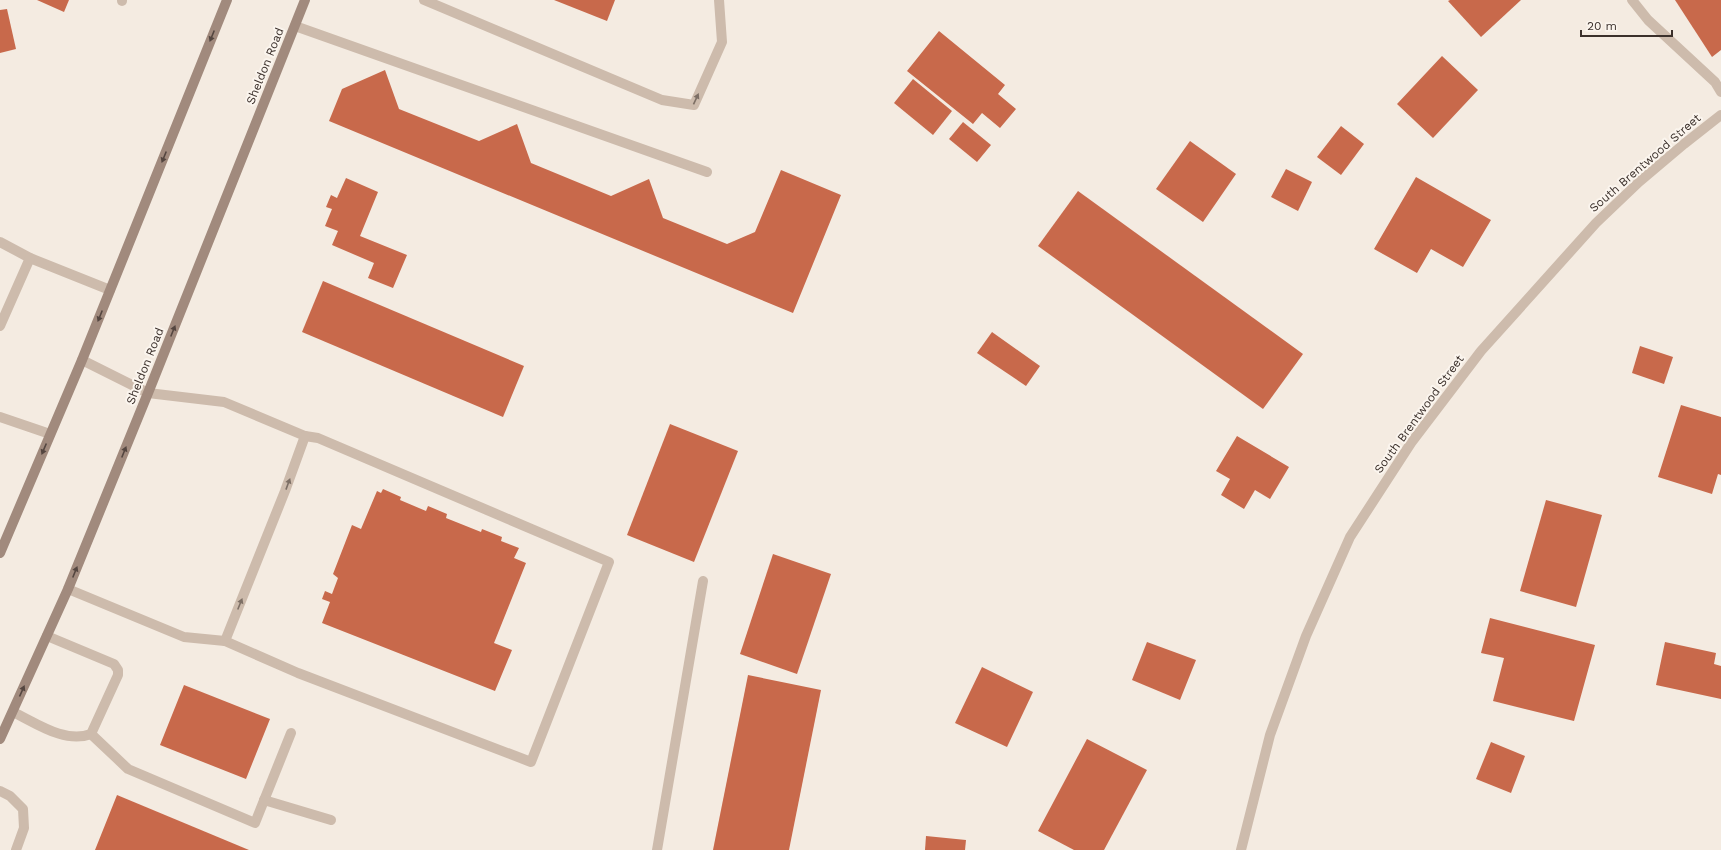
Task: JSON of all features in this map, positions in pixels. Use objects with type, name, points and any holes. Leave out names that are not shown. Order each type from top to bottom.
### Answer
[{"type":"main road","points":[[0,553],[82,360],[227,0]]},
{"type":"main road","name":"Sheldon Road","points":[[0,739],[68,589],[305,0]]},
{"type":"street","points":[[424,0],[662,100],[694,105],[722,42],[719,0]]},
{"type":"street","points":[[1632,0],[1648,20],[1715,82],[1721,92]]},
{"type":"street","points":[[295,26],[707,172]]},
{"type":"street","name":"South Brentwood Street","points":[[1241,850],[1270,735],[1306,636],[1350,537],[1407,450],[1481,351],[1596,223],[1639,182],[1721,115]]},
{"type":"street","points":[[0,242],[30,258],[110,290]]},
{"type":"street","points":[[0,326],[30,258]]},
{"type":"street","points":[[68,589],[184,637],[225,640],[298,673],[530,762],[609,562],[318,438],[306,436],[224,402],[148,393],[82,360]]},
{"type":"street","points":[[0,417],[50,434]]},
{"type":"street","points":[[225,640],[306,436]]},
{"type":"street","points":[[657,850],[703,581]]},
{"type":"street","points":[[13,712],[53,732],[74,738],[82,738],[91,734],[118,675],[118,670],[114,664],[47,636]]},
{"type":"street","points":[[91,734],[128,769],[255,823],[291,733]]},
{"type":"street","points":[[0,791],[10,796],[23,810],[24,828],[16,850]]},
{"type":"street","points":[[264,800],[331,820]]},
{"type":"building","points":[[37,0],[69,0],[64,12]]},
{"type":"building","points":[[554,0],[615,0],[607,21]]},
{"type":"building","points":[[1521,0],[1481,37],[1448,1]]},
{"type":"building","points":[[1675,0],[1721,0],[1721,50],[1712,57]]},
{"type":"building","points":[[7,9],[16,49],[0,53],[0,10]]},
{"type":"building","points":[[939,31],[1005,85],[998,94],[1016,109],[1000,128],[982,113],[973,124],[907,71]]},
{"type":"building","points":[[1442,56],[1478,90],[1433,138],[1397,104]]},
{"type":"building","points":[[385,70],[399,109],[479,141],[517,124],[531,163],[611,196],[649,179],[663,218],[727,244],[755,232],[781,170],[841,195],[793,313],[329,121],[342,89]]},
{"type":"building","points":[[913,79],[952,111],[933,135],[894,103]]},
{"type":"building","points":[[963,122],[991,145],[977,162],[949,139]]},
{"type":"building","points":[[1341,126],[1364,144],[1341,175],[1317,157]]},
{"type":"building","points":[[1190,141],[1236,174],[1203,222],[1156,189]]},
{"type":"building","points":[[1286,169],[1312,182],[1298,211],[1271,197]]},
{"type":"building","points":[[1416,177],[1491,220],[1463,267],[1431,249],[1417,273],[1374,249]]},
{"type":"building","points":[[346,178],[378,192],[360,236],[407,255],[393,288],[368,278],[374,263],[332,245],[338,231],[325,226],[332,209],[326,207],[331,195],[337,198]]},
{"type":"building","points":[[1078,191],[1303,354],[1263,409],[1038,246]]},
{"type":"building","points":[[323,281],[524,366],[503,417],[302,332]]},
{"type":"building","points":[[992,332],[1040,366],[1026,386],[977,353]]},
{"type":"building","points":[[1640,346],[1673,357],[1664,384],[1632,373]]},
{"type":"building","points":[[1681,405],[1721,417],[1721,475],[1718,474],[1712,494],[1658,477]]},
{"type":"building","points":[[670,424],[738,451],[694,562],[627,535]]},
{"type":"building","points":[[1237,436],[1289,467],[1270,499],[1255,490],[1244,509],[1221,495],[1230,479],[1216,471]]},
{"type":"building","points":[[383,489],[401,497],[400,500],[426,511],[428,506],[447,514],[446,518],[481,532],[482,529],[502,537],[501,541],[519,548],[514,558],[526,563],[494,643],[512,650],[495,691],[322,623],[330,602],[322,599],[325,591],[332,594],[338,578],[333,574],[352,525],[361,529],[377,491],[381,493]]},
{"type":"building","points":[[1546,500],[1602,515],[1576,607],[1520,591]]},
{"type":"building","points":[[773,554],[831,574],[797,674],[740,654]]},
{"type":"building","points":[[1490,618],[1595,645],[1574,721],[1493,701],[1504,658],[1481,653]]},
{"type":"building","points":[[1147,642],[1196,660],[1180,700],[1132,680]]},
{"type":"building","points":[[1665,642],[1716,653],[1714,664],[1721,666],[1721,699],[1656,685]]},
{"type":"building","points":[[982,667],[1033,692],[1007,747],[955,723]]},
{"type":"building","points":[[748,675],[821,690],[789,850],[713,850]]},
{"type":"building","points":[[184,685],[270,719],[246,779],[160,745]]},
{"type":"building","points":[[1087,739],[1147,770],[1104,850],[1074,850],[1038,831]]},
{"type":"building","points":[[1491,742],[1525,756],[1511,793],[1476,779]]},
{"type":"building","points":[[117,795],[249,850],[95,850]]},
{"type":"building","points":[[926,836],[966,840],[965,850],[925,850]]}]
